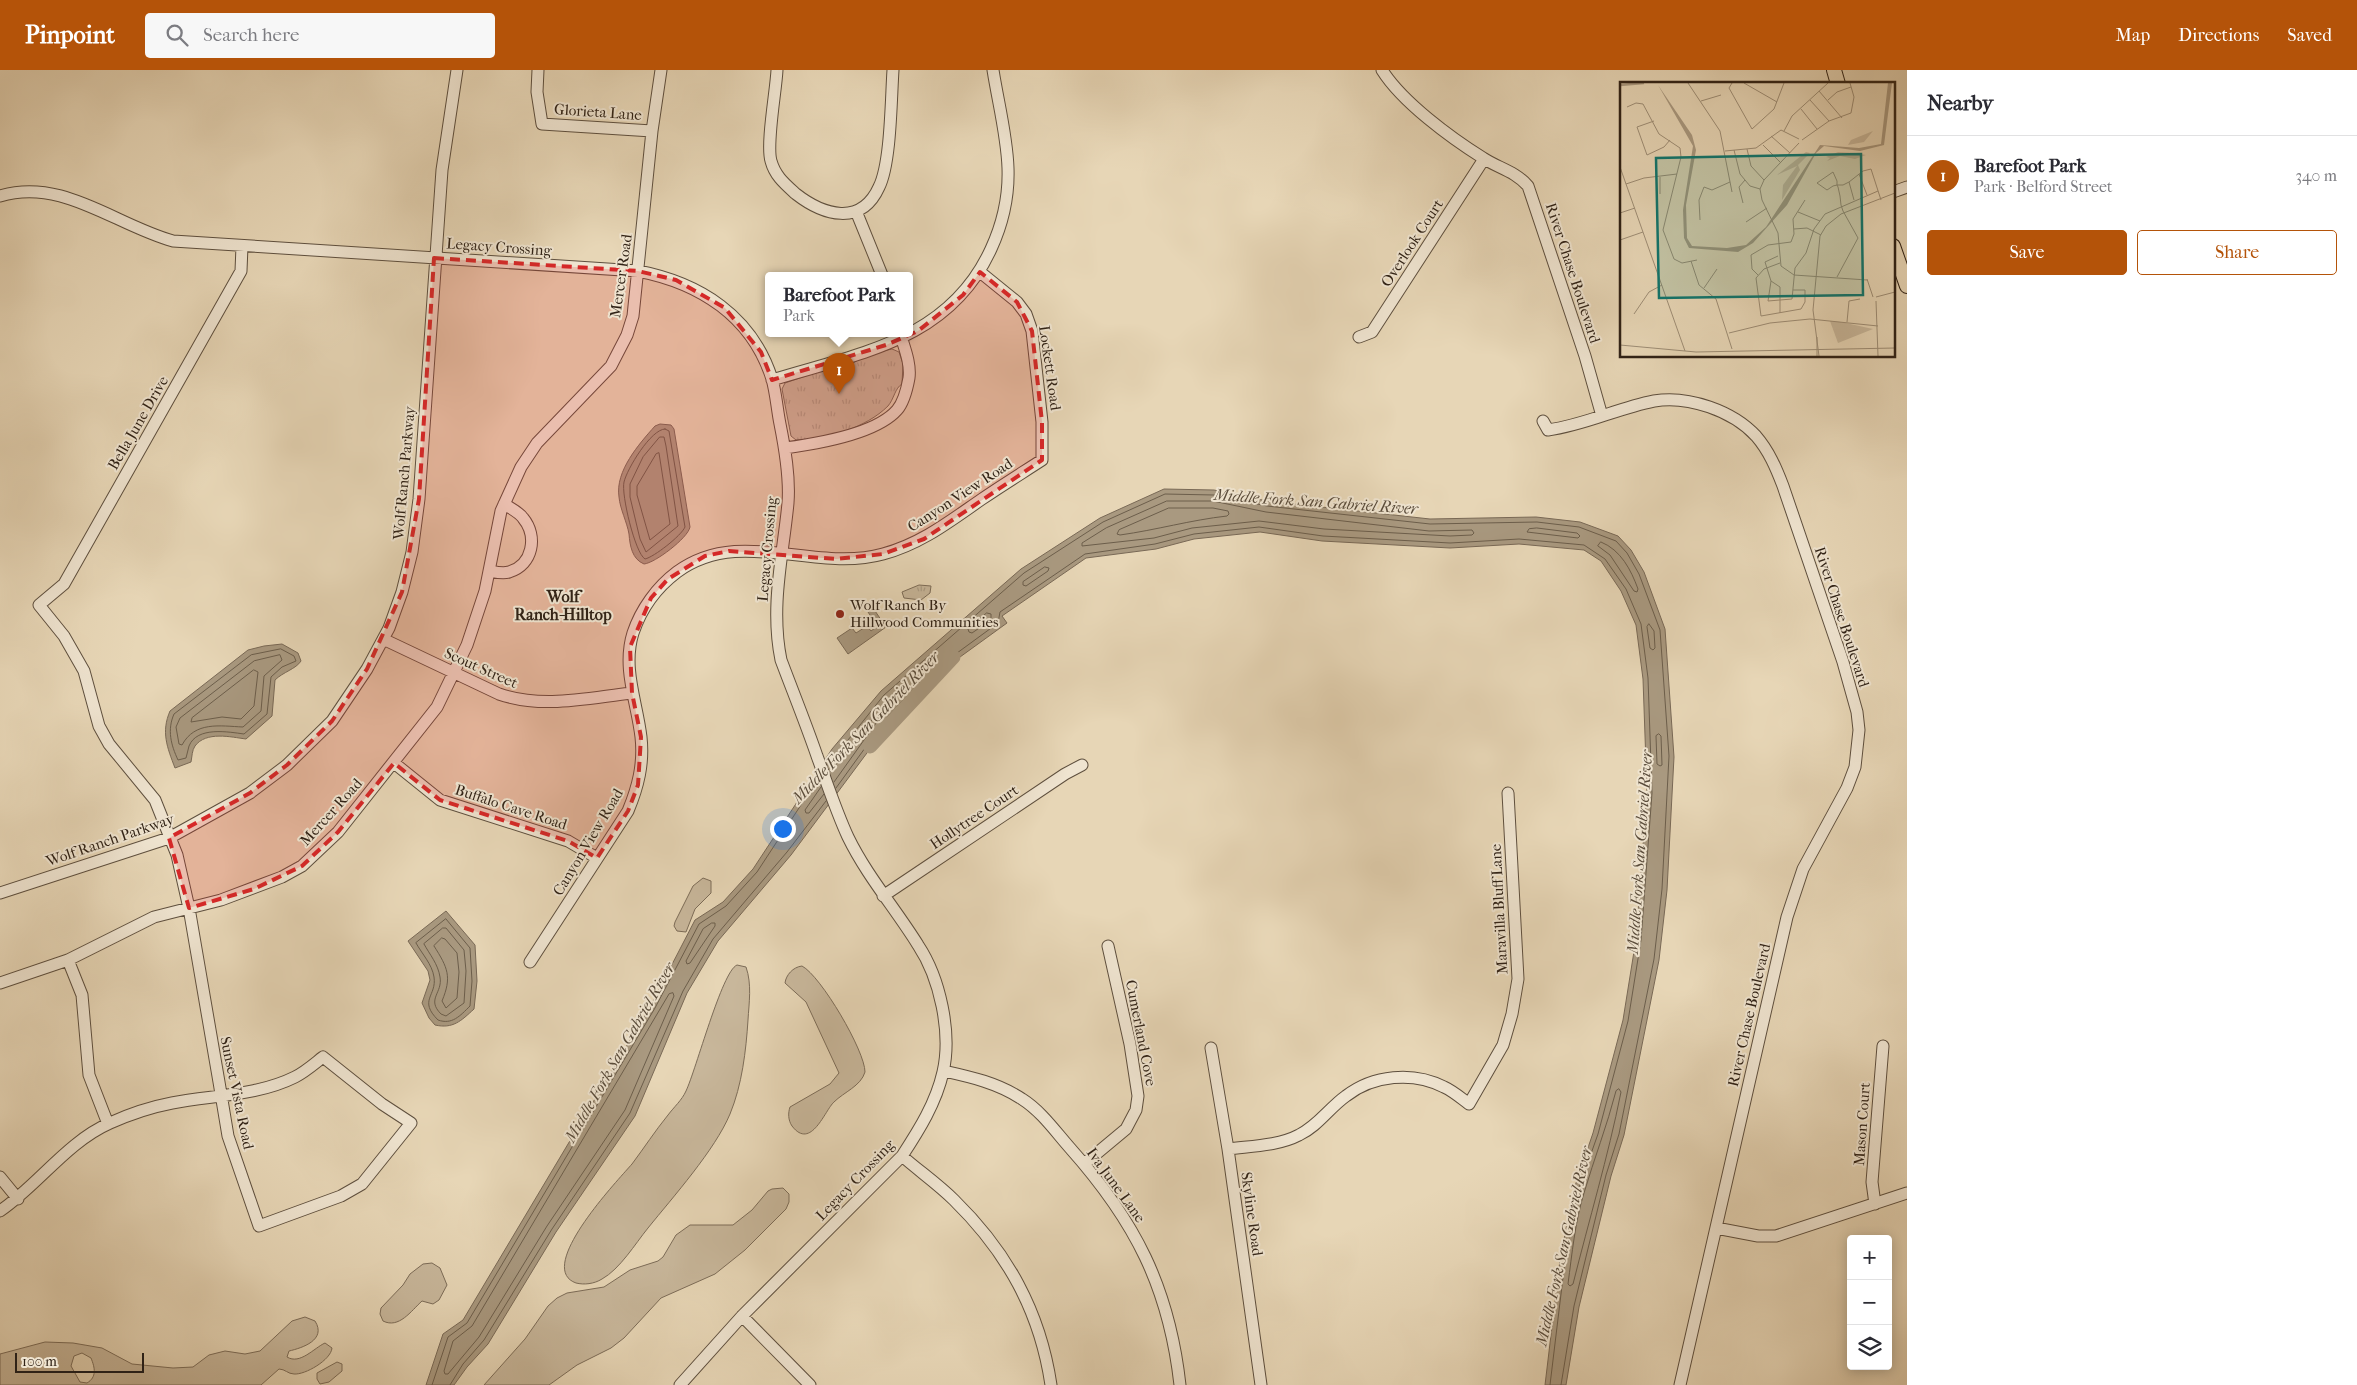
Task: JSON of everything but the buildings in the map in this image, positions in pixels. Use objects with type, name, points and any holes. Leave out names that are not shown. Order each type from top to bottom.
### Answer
[{"type":"main road","points":[[1894,249],[1907,286]]},
{"type":"street","name":"Wolf Ranch Parkway","points":[[0,893],[169,838],[250,793],[287,765],[332,721],[367,669],[383,639],[402,592],[412,552],[419,499],[434,258],[442,170],[457,70]]},
{"type":"street","name":"Glorieta Lane","points":[[538,70],[537,92],[542,124],[652,131]]},
{"type":"street","name":"Mercer Road","points":[[0,983],[68,960],[154,917],[254,889],[302,866],[338,832],[437,707],[467,645],[485,591],[504,504],[521,467],[537,443],[611,366],[627,335],[633,316],[652,131],[661,70]]},
{"type":"street","points":[[777,70],[770,153],[776,175],[810,205],[824,212],[837,214],[856,211],[875,196],[883,178],[893,70]]},
{"type":"street","points":[[913,332],[918,331],[944,312],[963,295],[980,272],[1004,216],[1008,166],[993,70]]},
{"type":"street","name":"River Chase Boulevard","points":[[1382,70],[1402,95],[1450,135],[1484,159],[1522,179],[1528,186],[1550,248],[1602,416],[1656,401],[1687,401],[1729,416],[1755,436],[1774,463],[1784,486],[1843,662],[1857,712],[1859,730],[1855,767],[1846,788],[1803,869],[1787,917],[1680,1385]]},
{"type":"street","name":"Overlook Court","points":[[1359,337],[1372,332],[1484,159]]},
{"type":"street","points":[[1894,192],[1907,187]]},
{"type":"street","name":"Legacy Crossing","points":[[0,196],[26,191],[46,192],[75,199],[133,228],[165,239],[242,246],[638,271],[676,280],[699,291],[725,308],[746,330],[761,352],[772,380],[784,448],[788,501],[781,552],[776,635],[781,660],[841,820],[864,867],[919,946],[931,971],[942,1003],[945,1031],[944,1071],[933,1104],[902,1156],[742,1316],[680,1385]]},
{"type":"street","points":[[856,211],[881,272]]},
{"type":"street","name":"Bella June Drive","points":[[39,605],[64,584],[241,271],[242,246]]},
{"type":"street","name":"Lockett Road","points":[[980,272],[1018,302],[1026,314],[1032,331],[1042,422],[1042,460]]},
{"type":"street","points":[[772,380],[898,337]]},
{"type":"street","points":[[784,448],[826,442],[873,426],[886,420],[897,410],[905,395],[909,376],[901,337]]},
{"type":"street","points":[[1543,421],[1548,430],[1572,426],[1602,416]]},
{"type":"street","name":"Canyon View Road","points":[[530,962],[628,811],[638,785],[642,755],[641,737],[632,693],[629,660],[633,633],[651,598],[668,579],[705,556],[746,549],[836,559],[884,554],[924,539],[1042,460]]},
{"type":"street","points":[[489,571],[507,573],[519,567],[531,553],[532,537],[529,526],[522,515],[504,504]]},
{"type":"street","name":"Sunset Vista Road","points":[[39,605],[64,636],[84,671],[99,726],[109,744],[155,800],[177,855],[189,908],[221,1096],[228,1136],[259,1226],[341,1196],[362,1184],[411,1123],[382,1104],[323,1057],[295,1077],[263,1089],[221,1096]]},
{"type":"street","name":"Scout Street","points":[[383,639],[499,694],[534,703],[552,703],[632,693]]},
{"type":"street","name":"Buffalo Cave Road","points":[[394,763],[440,800],[568,841],[597,858]]},
{"type":"street","name":"Hollytree Court","points":[[883,896],[1065,774],[1082,766]]},
{"type":"street","name":"Maravilla Bluff Lane","points":[[1228,1149],[1284,1141],[1298,1136],[1312,1128],[1346,1095],[1365,1085],[1391,1077],[1406,1077],[1444,1086],[1469,1104],[1503,1045],[1512,1014],[1518,978],[1508,793]]},
{"type":"street","name":"Cumerland Cove","points":[[1084,1164],[1126,1129],[1136,1110],[1138,1096],[1130,1044],[1108,946]]},
{"type":"street","points":[[68,960],[82,995],[89,1075],[108,1124]]},
{"type":"street","name":"Mason Court","points":[[1875,1204],[1872,1182],[1883,1046]]},
{"type":"street","name":"Skyline Road","points":[[1211,1048],[1228,1149],[1261,1385]]},
{"type":"street","name":"Iva June Lane","points":[[944,1071],[980,1079],[1021,1098],[1035,1108],[1084,1164],[1127,1222],[1154,1274],[1176,1353],[1180,1385]]},
{"type":"street","points":[[0,1211],[18,1199],[67,1152],[108,1124],[157,1107],[221,1096]]},
{"type":"street","points":[[902,1156],[953,1199],[983,1231],[1008,1264],[1032,1314],[1047,1360],[1051,1385]]},
{"type":"street","points":[[0,1177],[18,1199]]},
{"type":"street","points":[[1716,1228],[1758,1236],[1776,1236],[1907,1193]]},
{"type":"street","points":[[742,1316],[810,1385]]},
{"type":"highlighted area","points":[[434,258],[638,271],[676,280],[725,308],[761,352],[772,380],[886,345],[918,331],[963,295],[980,272],[1017,302],[1032,331],[1042,422],[1042,460],[924,539],[883,554],[836,559],[729,551],[705,556],[668,579],[651,598],[630,647],[632,693],[641,737],[638,785],[628,811],[597,858],[568,841],[440,800],[394,763],[338,832],[302,866],[254,889],[189,908],[169,838],[250,793],[287,765],[332,721],[367,669],[402,592],[419,499]]},
{"type":"green space","points":[[892,349],[899,352],[903,364],[902,384],[888,406],[879,414],[857,426],[833,435],[796,440],[791,436],[782,389],[785,383],[823,370],[834,371],[867,356]]},
{"type":"green space","points":[[919,585],[931,586],[930,593],[921,600],[904,598],[902,592]]},
{"type":"green space","points":[[703,878],[711,881],[711,893],[695,909],[686,932],[677,931],[674,926],[675,922],[693,886]]},
{"type":"green space","points":[[737,965],[746,967],[749,980],[747,1032],[738,1091],[723,1128],[693,1173],[621,1263],[609,1275],[599,1281],[589,1284],[576,1283],[566,1274],[565,1260],[572,1243],[597,1204],[632,1164],[684,1094],[724,984],[731,971]]},
{"type":"green space","points":[[802,966],[820,984],[841,1015],[858,1048],[865,1072],[856,1085],[830,1106],[817,1126],[811,1132],[805,1134],[792,1126],[789,1116],[790,1107],[830,1084],[839,1073],[806,1002],[785,983],[790,972]]},
{"type":"green space","points":[[783,1188],[789,1194],[789,1202],[786,1209],[745,1250],[715,1274],[661,1298],[624,1338],[611,1348],[577,1365],[549,1385],[484,1385],[525,1339],[548,1306],[557,1298],[567,1293],[604,1287],[630,1270],[658,1261],[663,1257],[676,1235],[690,1225],[733,1225],[752,1210],[768,1191]]},
{"type":"green space","points":[[432,1263],[440,1268],[447,1285],[439,1300],[433,1304],[422,1301],[404,1318],[394,1323],[383,1321],[380,1314],[381,1308],[403,1285],[410,1274],[423,1264]]},
{"type":"green space","points":[[305,1317],[315,1321],[318,1333],[311,1342],[289,1351],[287,1357],[297,1359],[325,1343],[332,1348],[331,1353],[317,1366],[299,1374],[292,1374],[279,1369],[261,1385],[0,1385],[0,1354],[45,1342],[73,1343],[102,1348],[132,1364],[173,1368],[193,1367],[209,1355],[225,1351],[245,1354],[260,1351],[292,1321]],"holes":[[[82,1353],[91,1358],[94,1375],[87,1383],[80,1382],[71,1366],[74,1356]]]},
{"type":"green space","points":[[337,1362],[342,1364],[342,1371],[329,1382],[320,1384],[317,1379],[317,1373]]},
{"type":"water","points":[[660,424],[671,425],[674,429],[690,527],[684,537],[670,549],[656,559],[644,564],[632,552],[620,502],[619,487],[624,468],[630,458],[655,426]]},
{"type":"water","points":[[1164,489],[1214,490],[1267,501],[1430,519],[1536,517],[1580,522],[1618,536],[1631,550],[1644,572],[1665,629],[1674,757],[1667,890],[1659,960],[1624,1135],[1611,1176],[1579,1307],[1566,1385],[1545,1385],[1560,1260],[1573,1192],[1593,1133],[1623,1020],[1636,939],[1647,792],[1643,679],[1636,625],[1621,591],[1601,561],[1584,550],[1519,544],[1450,548],[1322,541],[1260,532],[1194,539],[1156,549],[1086,558],[1002,616],[1007,623],[931,678],[893,718],[791,855],[718,941],[687,993],[635,1116],[556,1232],[488,1344],[454,1385],[426,1385],[443,1334],[463,1320],[651,1005],[695,920],[723,902],[753,869],[832,749],[881,691],[1021,569],[1100,518]]},
{"type":"water","points":[[873,608],[886,627],[848,654],[837,638],[852,628],[856,633],[867,626],[871,631],[875,628],[868,617],[870,615],[868,612]]},
{"type":"water","points":[[282,644],[298,653],[301,661],[275,680],[272,716],[246,739],[219,736],[200,741],[194,748],[191,762],[175,768],[166,740],[166,726],[170,711],[248,650]]},
{"type":"water","points":[[446,911],[475,945],[477,981],[474,1009],[456,1023],[441,1026],[435,1025],[429,1018],[422,1003],[430,980],[428,971],[408,941]]},
{"type":"waterway","name":"Middle Fork San Gabriel River","points":[[870,746],[953,657]]},
{"type":"place","name":"Barefoot Park","points":[[839,394]]},
{"type":"place","name":"Wolf Ranch By Hillwood Communities","points":[[840,614]]},
{"type":"district","name":"Wolf Ranch-Hilltop","points":[[563,605]]}]
